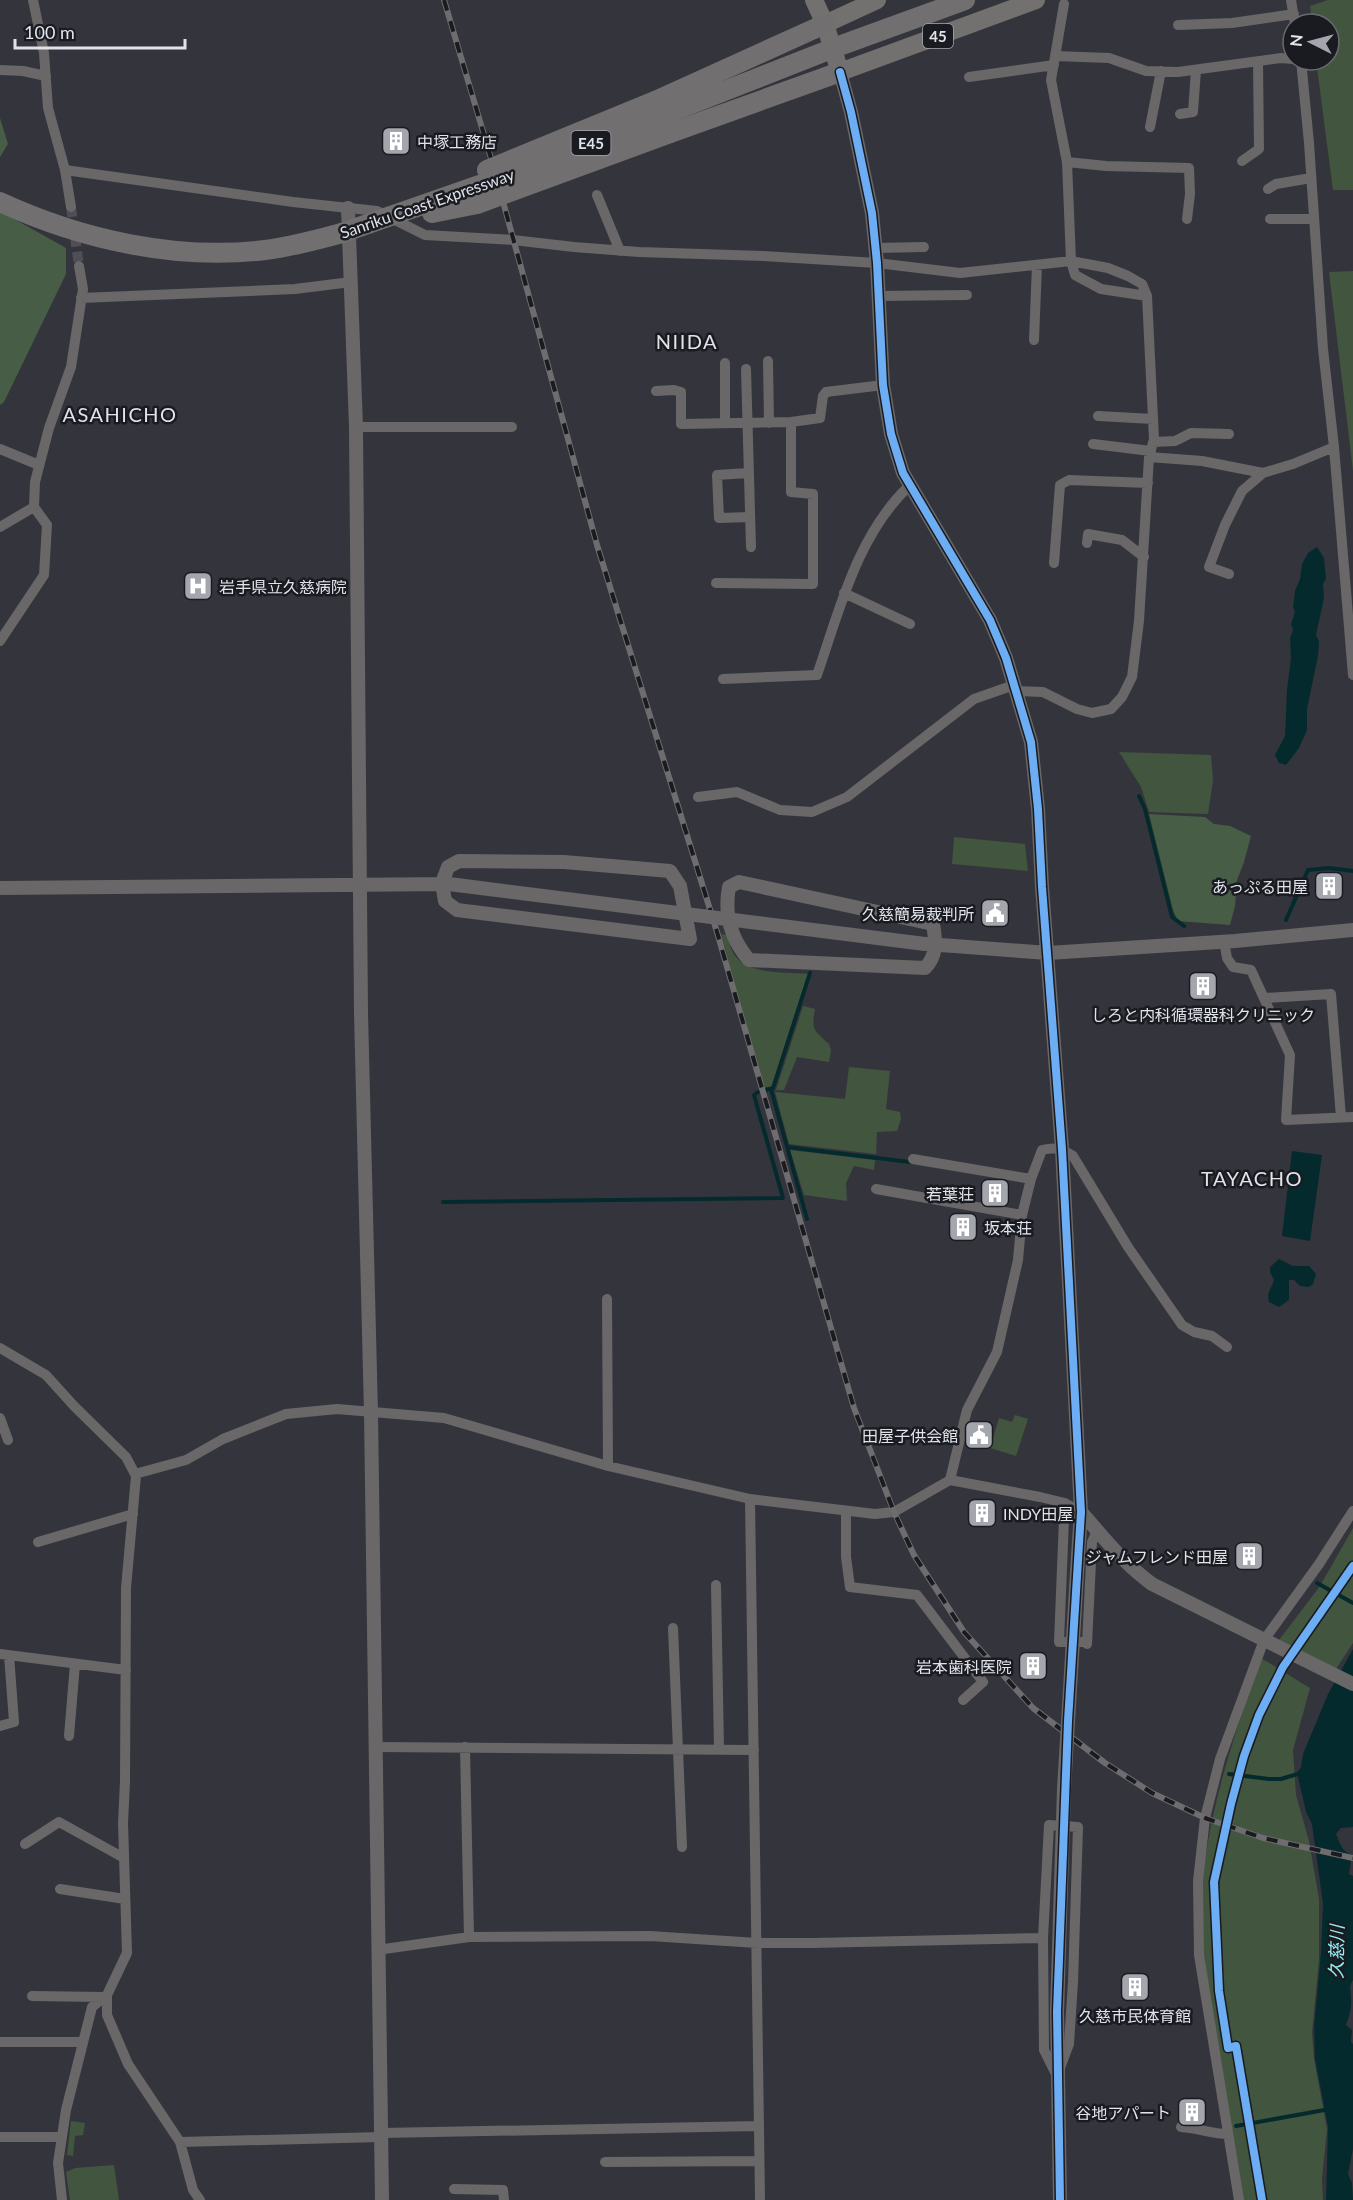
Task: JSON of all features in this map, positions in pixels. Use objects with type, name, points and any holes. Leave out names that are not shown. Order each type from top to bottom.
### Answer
[{"type":"highway","points":[[814,0],[825,24],[840,72]]},
{"type":"highway","points":[[825,24],[877,0]]},
{"type":"highway","name":"Sanriku Coast Expressway","points":[[0,202],[66,228],[110,239],[177,251],[235,252],[292,246],[342,233],[528,168],[839,46],[949,0]]},
{"type":"highway","name":"Sanriku Coast Expressway","points":[[839,46],[965,0]]},
{"type":"highway","name":"45","points":[[840,72],[1036,0]]},
{"type":"highway","name":"E45","points":[[342,233],[411,201],[655,101],[825,24]]},
{"type":"highway","name":"E45","points":[[342,233],[477,204],[840,72]]},
{"type":"street","points":[[33,0],[44,53],[48,108],[65,170],[72,207]]},
{"type":"street","points":[[1064,3],[1051,80],[1067,162],[1071,261],[1075,274],[1101,289],[1148,296]]},
{"type":"street","points":[[1178,25],[1281,20]]},
{"type":"street","points":[[969,77],[1054,61],[1109,58],[1146,71],[1178,72],[1281,58]]},
{"type":"street","points":[[1242,161],[1259,149],[1258,61]]},
{"type":"street","points":[[0,70],[23,71],[46,76]]},
{"type":"street","points":[[1180,114],[1193,112],[1196,70]]},
{"type":"street","points":[[1150,127],[1161,71]]},
{"type":"street","points":[[840,72],[851,112],[872,213],[883,385],[891,434],[903,473],[990,620],[1006,658],[1031,742],[1038,809],[1062,1149],[1081,1512],[1064,1789],[1057,2012],[1060,2200]]},
{"type":"street","points":[[1302,72],[1323,349],[1334,447],[1353,675]]},
{"type":"street","points":[[1067,162],[1106,166],[1189,168],[1190,194],[1187,219]]},
{"type":"street","points":[[65,170],[377,211],[425,235],[513,240],[620,251],[877,263],[960,273],[1071,261],[1108,268],[1142,284],[1148,296],[1151,450],[1144,557],[1131,677],[1122,698],[1111,709],[1092,713],[1077,709],[1043,692],[1015,688],[974,699],[847,797],[812,812],[780,810],[737,792],[698,797]]},
{"type":"street","points":[[1268,189],[1276,184],[1311,177]]},
{"type":"street","points":[[597,195],[620,251]]},
{"type":"street","points":[[348,208],[356,427],[361,1045],[371,1413],[382,2200]]},
{"type":"street","points":[[1270,219],[1314,219]]},
{"type":"street","points":[[875,248],[924,247]]},
{"type":"street","points":[[1034,340],[1037,265]]},
{"type":"street","points":[[0,641],[44,575],[47,525],[34,507],[34,482],[49,428],[71,367],[83,289],[78,266]]},
{"type":"street","points":[[81,298],[295,289],[351,282]]},
{"type":"street","points":[[879,296],[967,295]]},
{"type":"street","points":[[768,361],[769,423]]},
{"type":"street","points":[[725,363],[725,423]]},
{"type":"street","points":[[746,369],[751,547]]},
{"type":"street","points":[[656,391],[681,392],[681,424],[769,423],[820,418],[823,396],[826,392],[883,385]]},
{"type":"street","points":[[1098,416],[1152,419]]},
{"type":"street","points":[[716,583],[813,584],[813,494],[791,492],[791,422]]},
{"type":"street","points":[[356,427],[512,427]]},
{"type":"street","points":[[1151,450],[1191,434],[1229,434]]},
{"type":"street","points":[[1093,444],[1151,450],[1263,472],[1293,464],[1334,447]]},
{"type":"street","points":[[0,449],[39,465]]},
{"type":"street","points":[[1229,574],[1209,567],[1225,525],[1242,491],[1263,472]]},
{"type":"street","points":[[748,473],[717,475],[719,518],[750,517]]},
{"type":"street","points":[[1054,563],[1060,484],[1069,480],[1148,483]]},
{"type":"street","points":[[723,679],[817,675],[844,593],[862,550],[910,485]]},
{"type":"street","points":[[0,527],[34,507]]},
{"type":"street","points":[[1087,543],[1088,534],[1122,540],[1144,557]]},
{"type":"street","points":[[844,593],[910,624]]},
{"type":"street","points":[[459,861],[564,862],[670,872],[680,886],[690,939],[457,910],[446,901],[446,884],[448,867],[459,861]]},
{"type":"street","points":[[739,882],[933,924],[930,945],[933,959],[925,968],[749,960],[738,947],[731,930],[726,904],[729,887],[739,882]]},
{"type":"street","points":[[0,888],[446,884],[930,945],[1048,953],[1353,930]]},
{"type":"street","points":[[1224,941],[1227,958],[1233,967],[1251,970],[1290,1055],[1286,1119],[1353,1117]]},
{"type":"street","points":[[1265,998],[1331,994],[1341,1118]]},
{"type":"street","points":[[950,1480],[967,1410],[997,1352],[1018,1260],[1022,1215],[1031,1179],[1042,1150],[1053,1147],[1062,1149],[1073,1156],[1128,1247],[1182,1325],[1194,1332],[1212,1336],[1227,1347]]},
{"type":"street","points":[[913,1159],[1031,1179]]},
{"type":"street","points":[[876,1189],[1022,1215]]},
{"type":"street","points":[[607,1299],[608,1466]]},
{"type":"street","points":[[0,1348],[46,1375],[126,1457],[135,1474],[126,1588],[124,1858],[127,1953],[106,1996],[92,2007],[82,2043],[61,2137],[58,2163],[62,2200]]},
{"type":"street","points":[[135,1474],[186,1460],[223,1439],[286,1414],[337,1410],[444,1418],[608,1466],[750,1499],[846,1511],[875,1514],[894,1512],[950,1480],[1059,1502],[1081,1512],[1118,1556],[1152,1584],[1353,1684]]},
{"type":"street","points":[[0,1418],[8,1440]]},
{"type":"street","points":[[750,1499],[760,2200]]},
{"type":"street","points":[[1059,1502],[1064,1519],[1059,1642],[1087,1643],[1092,1542],[1097,1531]]},
{"type":"street","points":[[846,1511],[846,1557],[850,1587],[917,1595],[983,1682],[963,1700]]},
{"type":"street","points":[[1239,2200],[1199,1955],[1199,1858],[1205,1818],[1220,1759],[1264,1640],[1313,1573],[1353,1511]]},
{"type":"street","points":[[38,1542],[133,1514]]},
{"type":"street","points":[[716,1585],[719,1749]]},
{"type":"street","points":[[673,1628],[680,1749],[682,1847]]},
{"type":"street","points":[[0,1726],[14,1722],[4,1654],[126,1670]]},
{"type":"street","points":[[69,1736],[75,1664]]},
{"type":"street","points":[[376,1747],[754,1750]]},
{"type":"street","points":[[465,1747],[469,1937]]},
{"type":"street","points":[[25,1844],[59,1822],[124,1858]]},
{"type":"street","points":[[1049,1825],[1078,1827],[1076,1926],[1069,2044],[1057,2076],[1044,2050],[1043,1938],[1049,1825]]},
{"type":"street","points":[[60,1889],[125,1899]]},
{"type":"street","points":[[377,1950],[469,1937],[650,1936],[825,1943],[1043,1938]]},
{"type":"street","points":[[32,1996],[106,1996]]},
{"type":"street","points":[[106,1996],[107,2015],[128,2064],[180,2142],[194,2190],[200,2200]]},
{"type":"street","points":[[0,2042],[82,2043]]},
{"type":"street","points":[[180,2142],[759,2126]]},
{"type":"street","points":[[1181,2127],[1199,2128],[1214,2134],[1228,2134]]},
{"type":"street","points":[[0,2137],[61,2137]]},
{"type":"street","points":[[605,2163],[759,2161]]},
{"type":"street","points":[[454,2189],[503,2190],[504,2200]]},
{"type":"green space","points":[[1328,0],[1353,0],[1353,190],[1333,190],[1318,72],[1341,72],[1341,12],[1311,12],[1310,6]]},
{"type":"green space","points":[[0,118],[8,144],[0,157]]},
{"type":"green space","points":[[0,211],[66,248],[66,274],[4,402],[0,405]]},
{"type":"green space","points":[[1353,271],[1353,471],[1329,272]]},
{"type":"green space","points":[[1119,752],[1211,755],[1213,780],[1208,814],[1149,812],[1141,787]]},
{"type":"green space","points":[[1149,814],[1205,817],[1214,824],[1230,826],[1251,836],[1237,880],[1235,906],[1230,925],[1178,921],[1173,910]]},
{"type":"green space","points":[[954,837],[1025,844],[1028,871],[952,864]]},
{"type":"green space","points":[[721,934],[727,935],[737,958],[752,967],[770,972],[808,974],[772,1087],[764,1088]]},
{"type":"green space","points":[[803,1006],[815,1009],[813,1022],[815,1030],[829,1044],[831,1050],[829,1062],[797,1057],[784,1090],[776,1090]]},
{"type":"green space","points":[[849,1067],[890,1071],[886,1109],[900,1112],[901,1119],[897,1131],[877,1132],[876,1154],[789,1144],[775,1092],[845,1099]]},
{"type":"green space","points":[[790,1150],[875,1160],[874,1170],[854,1166],[846,1183],[847,1201],[804,1195]]},
{"type":"green space","points":[[1015,1415],[1028,1419],[1016,1456],[990,1448],[999,1418],[1012,1422]]},
{"type":"green space","points":[[1353,1528],[1353,1643],[1336,1669],[1279,1640],[1320,1586]]},
{"type":"green space","points":[[1261,1658],[1310,1688],[1293,1750],[1296,1795],[1309,1841],[1319,1899],[1319,1960],[1312,2032],[1314,2059],[1327,2129],[1322,2179],[1323,2200],[1242,2200],[1203,1957],[1202,1895],[1211,1826],[1228,1756]]},
{"type":"green space","points":[[71,2121],[85,2123],[83,2135],[75,2136],[73,2156],[67,2155]]},
{"type":"green space","points":[[114,2165],[119,2200],[70,2200],[66,2172],[75,2168]]},
{"type":"water","points":[[1317,547],[1324,558],[1326,579],[1323,584],[1324,598],[1316,635],[1319,641],[1318,656],[1307,709],[1307,730],[1299,748],[1286,765],[1279,763],[1275,755],[1285,736],[1295,591],[1300,579],[1302,564],[1308,553]]},
{"type":"water","points":[[1292,1151],[1322,1155],[1310,1241],[1282,1236]]},
{"type":"water","points":[[1279,1259],[1293,1266],[1309,1266],[1316,1274],[1313,1284],[1309,1287],[1300,1286],[1294,1280],[1289,1280],[1289,1300],[1279,1307],[1269,1302],[1268,1295],[1274,1280],[1270,1267]]},
{"type":"water","name":"久慈川","points":[[1353,1649],[1353,1827],[1341,1828],[1336,1834],[1340,1844],[1352,1855],[1349,1874],[1353,1876],[1353,1980],[1350,1987],[1351,2009],[1346,2025],[1352,2030],[1351,2042],[1353,2044],[1353,2149],[1348,2174],[1352,2183],[1353,2200],[1326,2200],[1328,2127],[1315,2059],[1314,2027],[1323,1904],[1312,1824],[1306,1812],[1297,1773],[1328,1694]]},
{"type":"waterway","points":[[1139,796],[1145,809],[1172,917],[1184,926]]},
{"type":"waterway","points":[[1286,920],[1308,870],[1329,868],[1353,871]]},
{"type":"waterway","points":[[765,1090],[773,1088],[810,973]]},
{"type":"waterway","points":[[771,1089],[807,1219]]},
{"type":"waterway","points":[[443,1202],[783,1198],[754,1095],[758,1092]]},
{"type":"waterway","points":[[787,1147],[910,1162]]},
{"type":"waterway","points":[[1317,1583],[1353,1603]]},
{"type":"waterway","points":[[1229,1774],[1281,1779],[1301,1773]]},
{"type":"waterway","points":[[1236,2126],[1330,2109]]},
{"type":"tunnel","points":[[71,207],[79,266]]},
{"type":"railway","points":[[444,0],[493,165],[597,545],[717,932],[854,1408],[894,1512],[914,1555],[964,1632],[1033,1708],[1105,1763],[1152,1793],[1205,1818],[1263,1838],[1353,1858]]},
{"type":"cycle path","points":[[840,72],[851,112],[872,213],[883,385],[891,434],[903,473],[990,620],[1006,658],[1031,742],[1038,809],[1062,1149],[1081,1512],[1068,1721],[1057,2012],[1060,2200]]},
{"type":"cycle path","points":[[1262,2200],[1236,2046],[1228,2048],[1219,1991],[1214,1882],[1231,1804],[1244,1756],[1259,1715],[1283,1667],[1353,1566]]},
{"type":"place","name":"中塚工務店","points":[[396,141]]},
{"type":"place","name":"岩手県立久慈病院","points":[[198,586]]},
{"type":"place","name":"あっぷる田屋","points":[[1329,886]]},
{"type":"place","name":"久慈簡易裁判所","points":[[995,913]]},
{"type":"place","name":"しろと内科循環器科クリニック","points":[[1203,986]]},
{"type":"place","name":"若葉荘","points":[[995,1193]]},
{"type":"place","name":"坂本荘","points":[[963,1227]]},
{"type":"place","name":"田屋子供会館","points":[[979,1435]]},
{"type":"place","name":"INDY田屋","points":[[982,1513]]},
{"type":"place","name":"ジャムフレンド田屋","points":[[1249,1556]]},
{"type":"place","name":"岩本歯科医院","points":[[1033,1666]]},
{"type":"place","name":"久慈市民体育館","points":[[1135,1987]]},
{"type":"place","name":"谷地アパート","points":[[1192,2112]]},
{"type":"district","name":"NIIDA","points":[[687,341]]},
{"type":"district","name":"ASAHICHO","points":[[120,414]]},
{"type":"district","name":"TAYACHO","points":[[1252,1178]]}]
